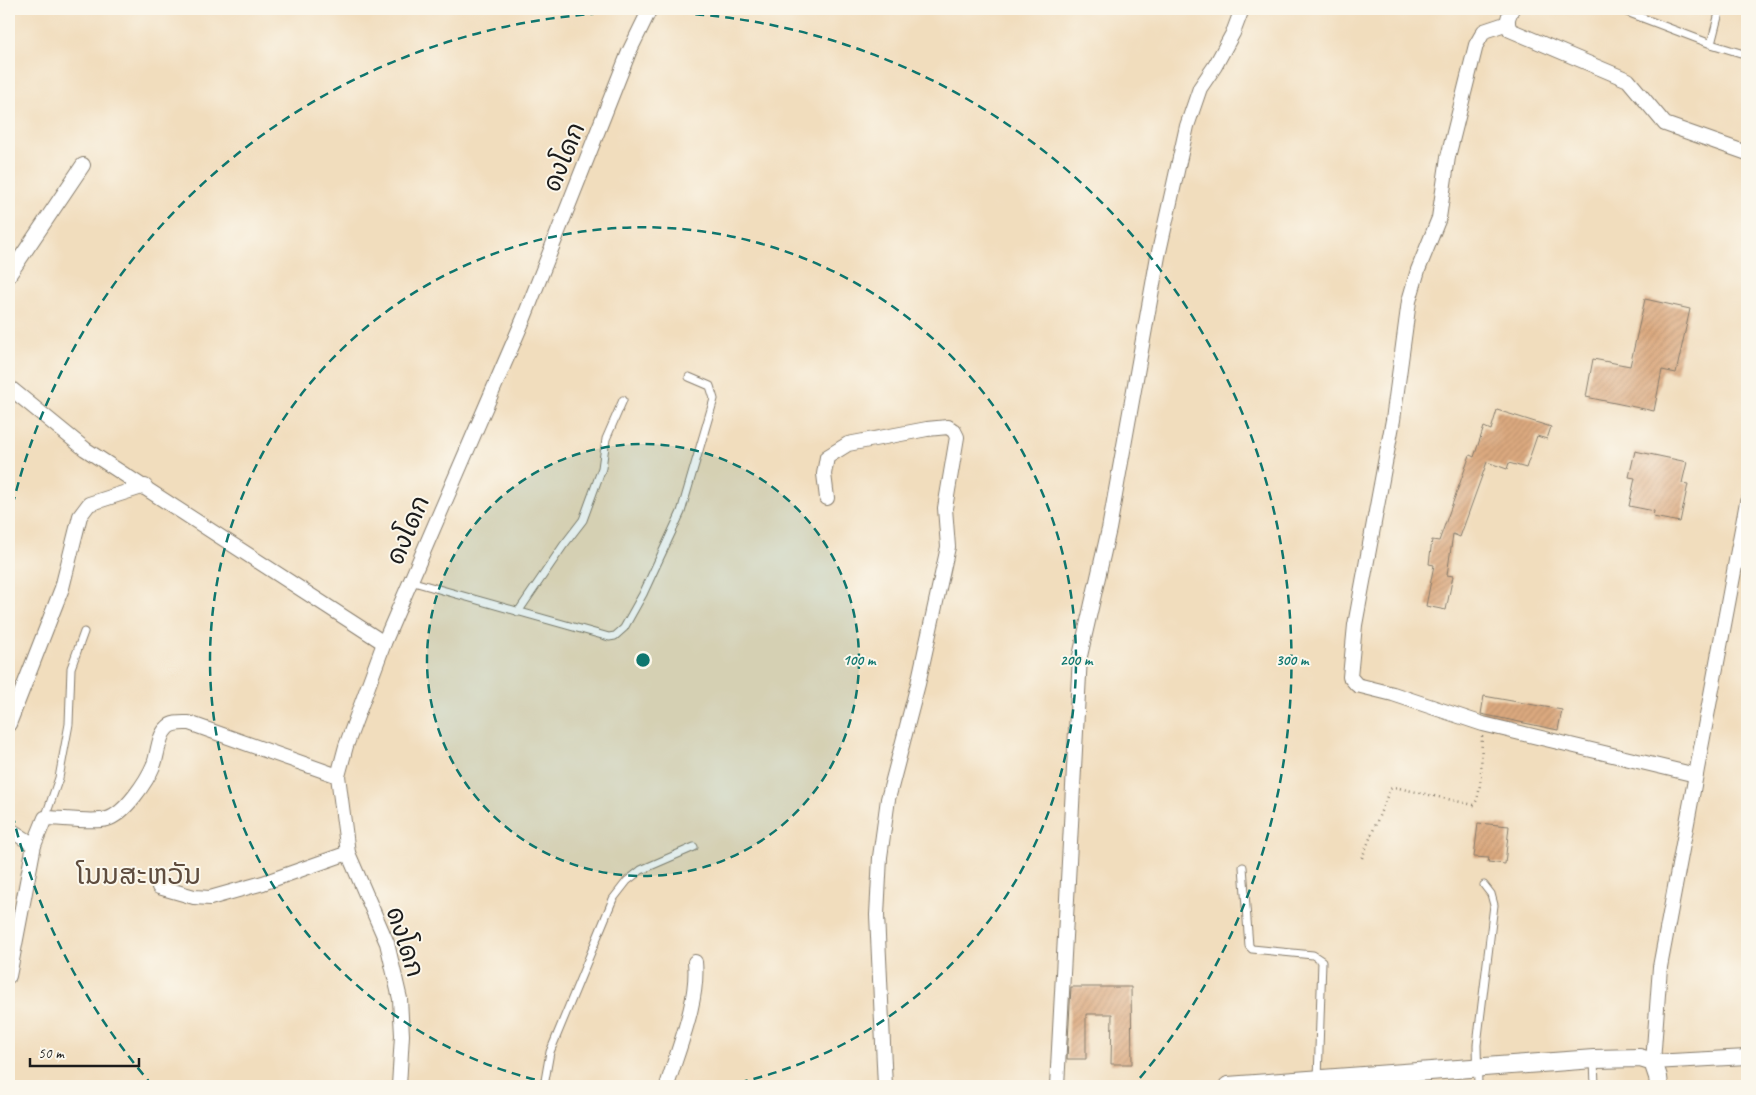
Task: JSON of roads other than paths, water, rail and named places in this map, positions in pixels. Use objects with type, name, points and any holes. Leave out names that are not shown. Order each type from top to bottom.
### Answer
[{"type":"street","name":"ดงโดก","points":[[399,1086],[402,1035],[398,989],[387,943],[348,853],[338,776],[346,746],[384,643],[520,327],[629,52],[650,9]]},
{"type":"street","points":[[1057,1086],[1080,656],[1109,529],[1158,256],[1187,126],[1200,88],[1233,34],[1242,9]]},
{"type":"street","points":[[1512,9],[1508,16],[1510,30],[1628,80],[1665,124],[1747,153]]},
{"type":"street","points":[[1508,23],[1484,31],[1476,45],[1448,157],[1439,218],[1418,270],[1409,301],[1393,420],[1356,625],[1350,673],[1352,682],[1483,724],[1696,775]]},
{"type":"street","points":[[9,274],[83,165]]},
{"type":"street","points":[[9,387],[85,449],[145,486],[384,643]]},
{"type":"street","points":[[827,498],[824,474],[827,457],[848,444],[927,429],[948,427],[954,431],[956,438],[945,508],[948,547],[918,684],[888,799],[880,857],[877,914],[885,1086]]},
{"type":"street","points":[[9,724],[62,588],[80,516],[89,504],[145,486]]},
{"type":"street","points":[[1659,1086],[1653,1062],[1660,967],[1747,502]]},
{"type":"street","points":[[9,976],[34,845],[45,818],[108,819],[144,786],[154,764],[162,735],[167,728],[175,724],[189,723],[338,776]]},
{"type":"street","points":[[9,829],[34,845]]},
{"type":"street","points":[[159,887],[194,897],[210,898],[263,883],[348,853]]},
{"type":"street","points":[[667,1086],[692,999],[696,979],[694,962]]},
{"type":"street","points":[[1228,1086],[1594,1059],[1640,1058],[1653,1062],[1747,1057]]},
{"type":"lane","points":[[1619,9],[1711,44],[1747,54]]},
{"type":"lane","points":[[1711,44],[1720,9]]},
{"type":"lane","points":[[410,581],[609,637],[615,636],[624,628],[643,594],[681,512],[712,407],[714,399],[710,386],[689,377]]},
{"type":"lane","points":[[518,612],[543,574],[584,520],[602,468],[606,439],[623,400]]},
{"type":"lane","points":[[45,818],[58,778],[69,724],[71,668],[84,632]]},
{"type":"lane","points":[[544,1086],[550,1052],[614,899],[627,881],[641,870],[694,847]]},
{"type":"lane","points":[[1244,867],[1249,946],[1252,950],[1313,955],[1322,961],[1318,1080]]},
{"type":"lane","points":[[1478,1086],[1477,1045],[1494,905],[1492,894],[1484,885]]},
{"type":"lane","points":[[1594,1059],[1595,1086]]},
{"type":"district","name":"ໂນນສະຫວັນ","points":[[139,874]]}]
